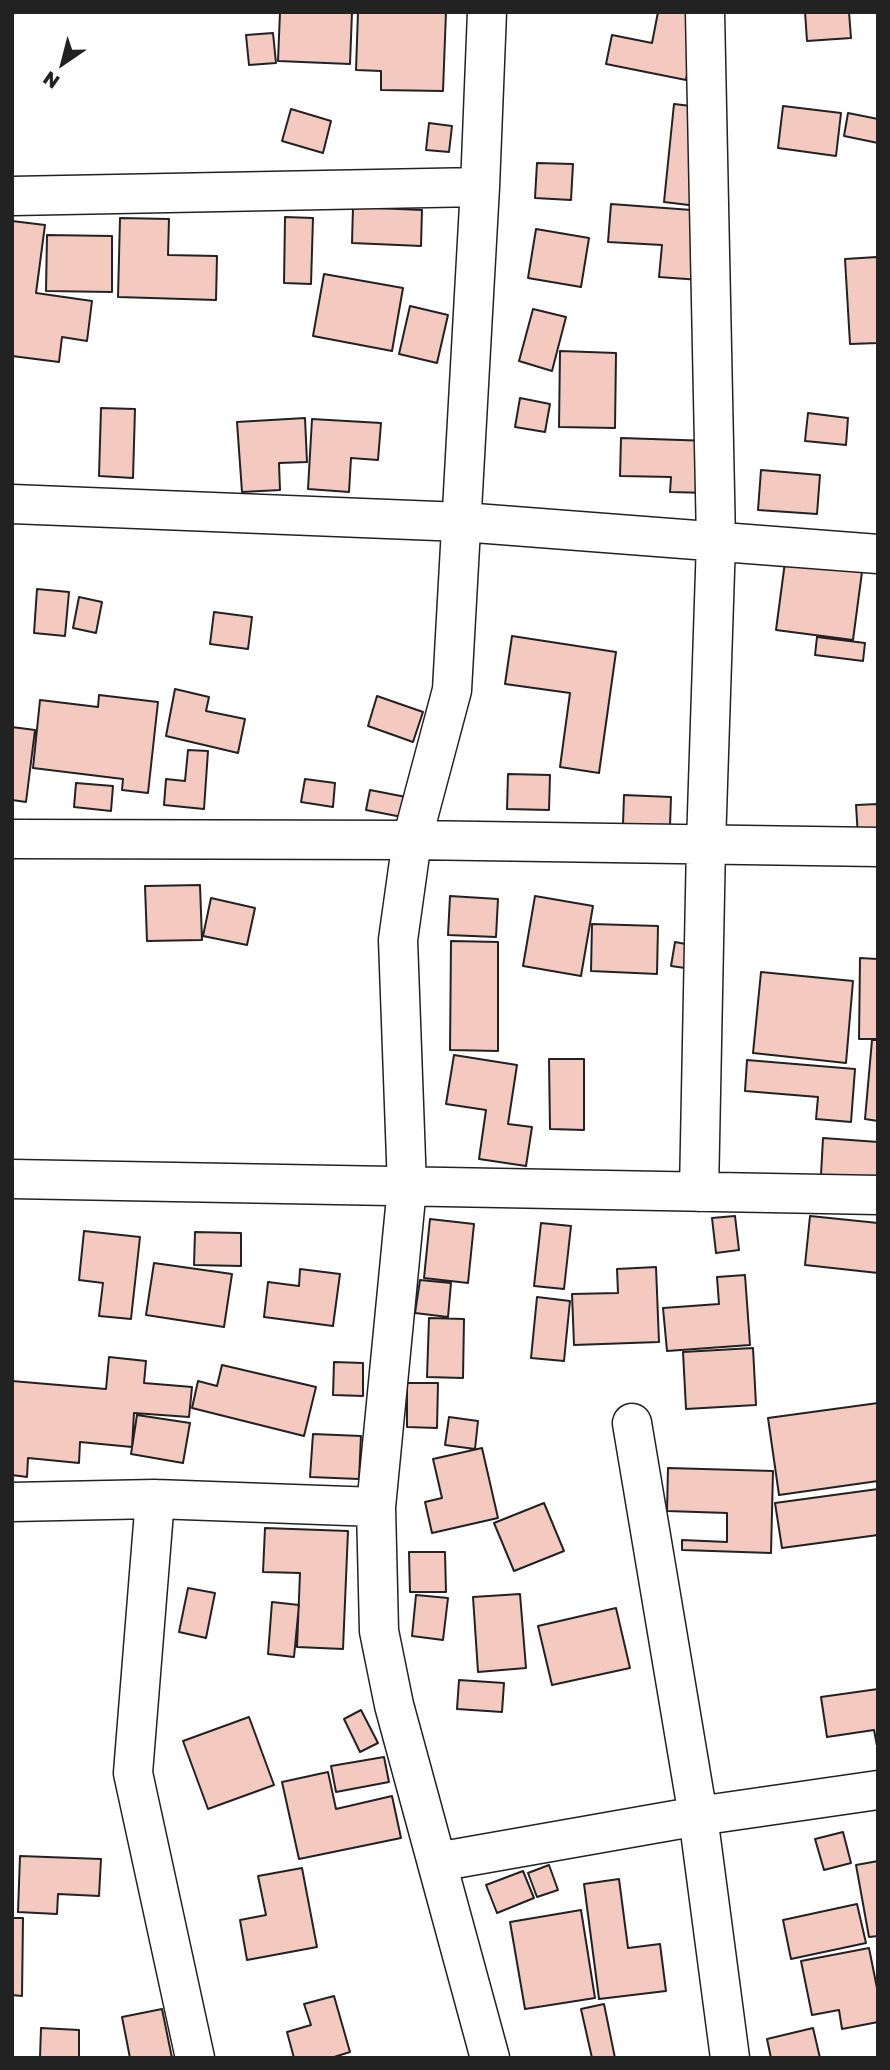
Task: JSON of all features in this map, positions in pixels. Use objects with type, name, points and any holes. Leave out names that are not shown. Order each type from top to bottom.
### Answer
[{"type":"street","points":[[487,12],[452,690],[411,840],[398,940],[407,1187],[376,1507],[379,1631],[394,1705],[490,2058]]},
{"type":"street","points":[[699,1192],[716,541],[705,12]]},
{"type":"street","points":[[12,196],[480,187]]},
{"type":"street","points":[[12,504],[462,522],[878,554]]},
{"type":"street","points":[[12,839],[411,840],[878,847]]},
{"type":"street","points":[[12,1180],[878,1195]]},
{"type":"street","points":[[632,1423],[698,1816],[730,2058]]},
{"type":"street","points":[[12,1502],[155,1499],[376,1507]]},
{"type":"street","points":[[155,1499],[132,1773],[195,2058]]},
{"type":"street","points":[[437,1862],[698,1816],[878,1790]]},
{"type":"building","points":[[280,12],[352,12],[350,64],[278,61]]},
{"type":"building","points":[[358,12],[446,12],[443,91],[381,90],[381,71],[356,70]]},
{"type":"building","points":[[658,12],[699,12],[686,80],[606,64],[612,35],[652,43]]},
{"type":"building","points":[[805,12],[849,12],[851,38],[807,41]]},
{"type":"building","points":[[273,33],[276,63],[249,65],[246,35]]},
{"type":"building","points":[[674,104],[708,108],[697,206],[664,202]]},
{"type":"building","points":[[783,106],[841,113],[836,156],[778,148]]},
{"type":"building","points":[[291,109],[331,121],[323,153],[282,141]]},
{"type":"building","points":[[848,113],[878,119],[878,143],[844,136]]},
{"type":"building","points":[[429,123],[452,126],[449,152],[426,150]]},
{"type":"building","points":[[537,163],[573,164],[571,200],[535,198]]},
{"type":"building","points":[[611,204],[705,211],[700,280],[659,277],[662,245],[608,242]]},
{"type":"building","points":[[353,207],[422,210],[421,246],[352,243]]},
{"type":"building","points":[[285,217],[313,218],[311,284],[284,283]]},
{"type":"building","points":[[120,218],[169,219],[168,255],[217,256],[216,300],[118,297]]},
{"type":"building","points":[[12,221],[45,225],[36,293],[92,301],[87,341],[62,337],[59,362],[12,356]]},
{"type":"building","points":[[536,229],[589,238],[581,287],[528,278]]},
{"type":"building","points":[[47,235],[112,236],[112,292],[46,291]]},
{"type":"building","points":[[877,257],[878,343],[850,344],[845,259]]},
{"type":"building","points":[[324,274],[403,288],[392,351],[313,336]]},
{"type":"building","points":[[410,306],[448,315],[437,363],[399,354]]},
{"type":"building","points":[[533,309],[566,317],[552,371],[519,361]]},
{"type":"building","points":[[560,351],[616,353],[615,428],[559,427]]},
{"type":"building","points":[[520,398],[550,404],[545,432],[515,427]]},
{"type":"building","points":[[101,408],[135,409],[133,478],[99,476]]},
{"type":"building","points":[[808,413],[848,418],[846,445],[805,441]]},
{"type":"building","points":[[305,418],[307,462],[279,463],[280,490],[242,492],[237,422]]},
{"type":"building","points":[[312,419],[381,423],[378,460],[351,458],[349,492],[308,489]]},
{"type":"building","points":[[621,438],[711,441],[709,493],[670,492],[671,477],[620,476]]},
{"type":"building","points":[[761,470],[820,475],[817,514],[758,510]]},
{"type":"building","points":[[785,562],[862,572],[853,640],[776,630]]},
{"type":"building","points":[[37,589],[69,592],[65,636],[34,633]]},
{"type":"building","points":[[79,597],[102,602],[96,633],[73,628]]},
{"type":"building","points":[[214,612],[252,617],[248,649],[210,644]]},
{"type":"building","points":[[512,636],[616,652],[599,773],[560,767],[570,693],[505,684]]},
{"type":"building","points":[[817,637],[865,643],[863,661],[815,655]]},
{"type":"building","points":[[175,689],[209,697],[206,711],[245,719],[238,753],[166,736]]},
{"type":"building","points":[[99,695],[158,702],[148,793],[122,790],[123,779],[33,768],[40,700],[98,707]]},
{"type":"building","points":[[377,696],[423,712],[413,742],[368,726]]},
{"type":"building","points":[[12,727],[35,730],[26,802],[12,800]]},
{"type":"building","points":[[188,750],[208,751],[204,809],[164,805],[166,779],[185,781]]},
{"type":"building","points":[[508,774],[550,775],[549,810],[507,809]]},
{"type":"building","points":[[305,779],[335,783],[333,807],[301,802]]},
{"type":"building","points":[[76,783],[113,786],[111,811],[74,807]]},
{"type":"building","points":[[370,790],[406,797],[402,817],[366,810]]},
{"type":"building","points":[[624,795],[671,797],[670,826],[623,824]]},
{"type":"building","points":[[878,804],[878,836],[858,837],[856,805]]},
{"type":"building","points":[[200,885],[202,940],[147,941],[145,886]]},
{"type":"building","points":[[450,896],[498,899],[496,937],[448,935]]},
{"type":"building","points":[[535,896],[593,906],[581,976],[523,966]]},
{"type":"building","points":[[211,898],[255,908],[247,945],[203,936]]},
{"type":"building","points":[[592,924],[658,926],[657,974],[591,971]]},
{"type":"building","points":[[451,941],[498,942],[498,1051],[450,1050]]},
{"type":"building","points":[[675,942],[702,947],[699,970],[671,966]]},
{"type":"building","points":[[860,958],[878,959],[878,1039],[859,1039]]},
{"type":"building","points":[[761,972],[853,981],[846,1063],[753,1053]]},
{"type":"building","points":[[872,1040],[878,1040],[878,1121],[865,1119]]},
{"type":"building","points":[[454,1055],[517,1065],[508,1124],[532,1127],[526,1166],[479,1159],[486,1110],[446,1104]]},
{"type":"building","points":[[549,1059],[584,1059],[584,1130],[550,1129]]},
{"type":"building","points":[[747,1060],[855,1069],[851,1122],[816,1119],[818,1097],[745,1091]]},
{"type":"building","points":[[823,1138],[878,1142],[878,1178],[821,1175]]},
{"type":"building","points":[[735,1216],[739,1250],[716,1253],[712,1218]]},
{"type":"building","points":[[810,1216],[878,1223],[878,1273],[805,1265]]},
{"type":"building","points":[[430,1219],[474,1224],[468,1283],[424,1278]]},
{"type":"building","points":[[541,1223],[571,1226],[564,1289],[534,1286]]},
{"type":"building","points":[[84,1231],[140,1237],[131,1319],[99,1316],[103,1283],[79,1280]]},
{"type":"building","points":[[195,1232],[241,1233],[241,1266],[194,1265]]},
{"type":"building","points":[[154,1263],[232,1274],[224,1327],[146,1315]]},
{"type":"building","points":[[656,1267],[659,1342],[574,1345],[572,1294],[618,1293],[617,1269]]},
{"type":"building","points":[[300,1269],[340,1274],[333,1326],[264,1317],[268,1282],[299,1286]]},
{"type":"building","points":[[745,1275],[750,1345],[667,1351],[663,1308],[719,1304],[717,1277]]},
{"type":"building","points":[[420,1280],[451,1283],[448,1317],[415,1313]]},
{"type":"building","points":[[537,1297],[570,1301],[564,1361],[531,1358]]},
{"type":"building","points":[[429,1318],[464,1319],[463,1378],[427,1377]]},
{"type":"building","points":[[753,1348],[756,1405],[686,1409],[683,1352]]},
{"type":"building","points":[[109,1357],[146,1361],[144,1383],[192,1387],[189,1417],[134,1413],[132,1447],[80,1442],[79,1463],[28,1458],[27,1477],[12,1475],[12,1381],[106,1389]]},
{"type":"building","points":[[334,1362],[363,1363],[363,1396],[333,1395]]},
{"type":"building","points":[[222,1365],[316,1387],[304,1436],[192,1408],[198,1381],[217,1386]]},
{"type":"building","points":[[407,1383],[438,1383],[437,1428],[407,1427]]},
{"type":"building","points":[[878,1403],[878,1481],[779,1495],[768,1418]]},
{"type":"building","points":[[137,1415],[190,1423],[183,1463],[131,1454]]},
{"type":"building","points":[[449,1417],[478,1421],[475,1449],[445,1445]]},
{"type":"building","points":[[313,1434],[361,1436],[359,1479],[310,1477]]},
{"type":"building","points":[[482,1448],[498,1518],[432,1533],[425,1502],[442,1498],[433,1459]]},
{"type":"building","points":[[668,1468],[773,1471],[771,1553],[682,1550],[682,1540],[727,1542],[727,1513],[667,1511]]},
{"type":"building","points":[[878,1489],[878,1535],[782,1548],[775,1503]]},
{"type":"building","points":[[544,1503],[564,1551],[514,1571],[494,1523]]},
{"type":"building","points":[[265,1528],[348,1531],[343,1649],[297,1647],[300,1573],[263,1572]]},
{"type":"building","points":[[409,1552],[445,1552],[446,1592],[410,1592]]},
{"type":"building","points":[[188,1588],[215,1593],[206,1638],[179,1632]]},
{"type":"building","points":[[520,1594],[526,1668],[478,1672],[473,1597]]},
{"type":"building","points":[[416,1595],[448,1598],[443,1640],[412,1636]]},
{"type":"building","points":[[272,1602],[299,1605],[294,1657],[268,1654]]},
{"type":"building","points":[[616,1608],[630,1668],[552,1685],[538,1626]]},
{"type":"building","points":[[459,1680],[504,1683],[502,1712],[457,1709]]},
{"type":"building","points":[[878,1689],[878,1751],[874,1730],[827,1737],[821,1697]]},
{"type":"building","points":[[361,1710],[378,1743],[360,1752],[344,1719]]},
{"type":"building","points":[[249,1717],[274,1785],[208,1809],[183,1741]]},
{"type":"building","points":[[384,1757],[389,1782],[336,1792],[331,1766]]},
{"type":"building","points":[[328,1772],[336,1809],[392,1796],[401,1838],[299,1859],[282,1782]]},
{"type":"building","points":[[843,1832],[851,1863],[824,1870],[815,1839]]},
{"type":"building","points":[[20,1856],[101,1859],[99,1896],[58,1894],[57,1914],[18,1912]]},
{"type":"building","points":[[878,1861],[878,1936],[869,1937],[856,1865]]},
{"type":"building","points":[[549,1865],[558,1890],[537,1897],[528,1873]]},
{"type":"building","points":[[302,1868],[317,1947],[247,1960],[240,1920],[266,1915],[258,1876]]},
{"type":"building","points":[[523,1871],[534,1898],[497,1913],[486,1885]]},
{"type":"building","points":[[619,1879],[628,1948],[660,1944],[666,1991],[599,1999],[584,1884]]},
{"type":"building","points":[[857,1904],[866,1943],[791,1959],[783,1920]]},
{"type":"building","points":[[581,1910],[595,1998],[525,2009],[510,1922]]},
{"type":"building","points":[[12,1918],[23,1918],[22,1996],[12,1995]]},
{"type":"building","points":[[869,1948],[878,1993],[878,2022],[842,2029],[839,2010],[812,2015],[801,1961]]},
{"type":"building","points":[[334,1996],[350,2052],[331,2058],[294,2058],[287,2032],[311,2025],[304,2004]]},
{"type":"building","points":[[604,2004],[615,2058],[592,2058],[581,2009]]},
{"type":"building","points":[[162,2009],[172,2058],[130,2058],[122,2017]]},
{"type":"building","points":[[41,2028],[79,2030],[79,2058],[40,2058]]},
{"type":"building","points":[[813,2028],[820,2058],[771,2058],[767,2039]]}]
